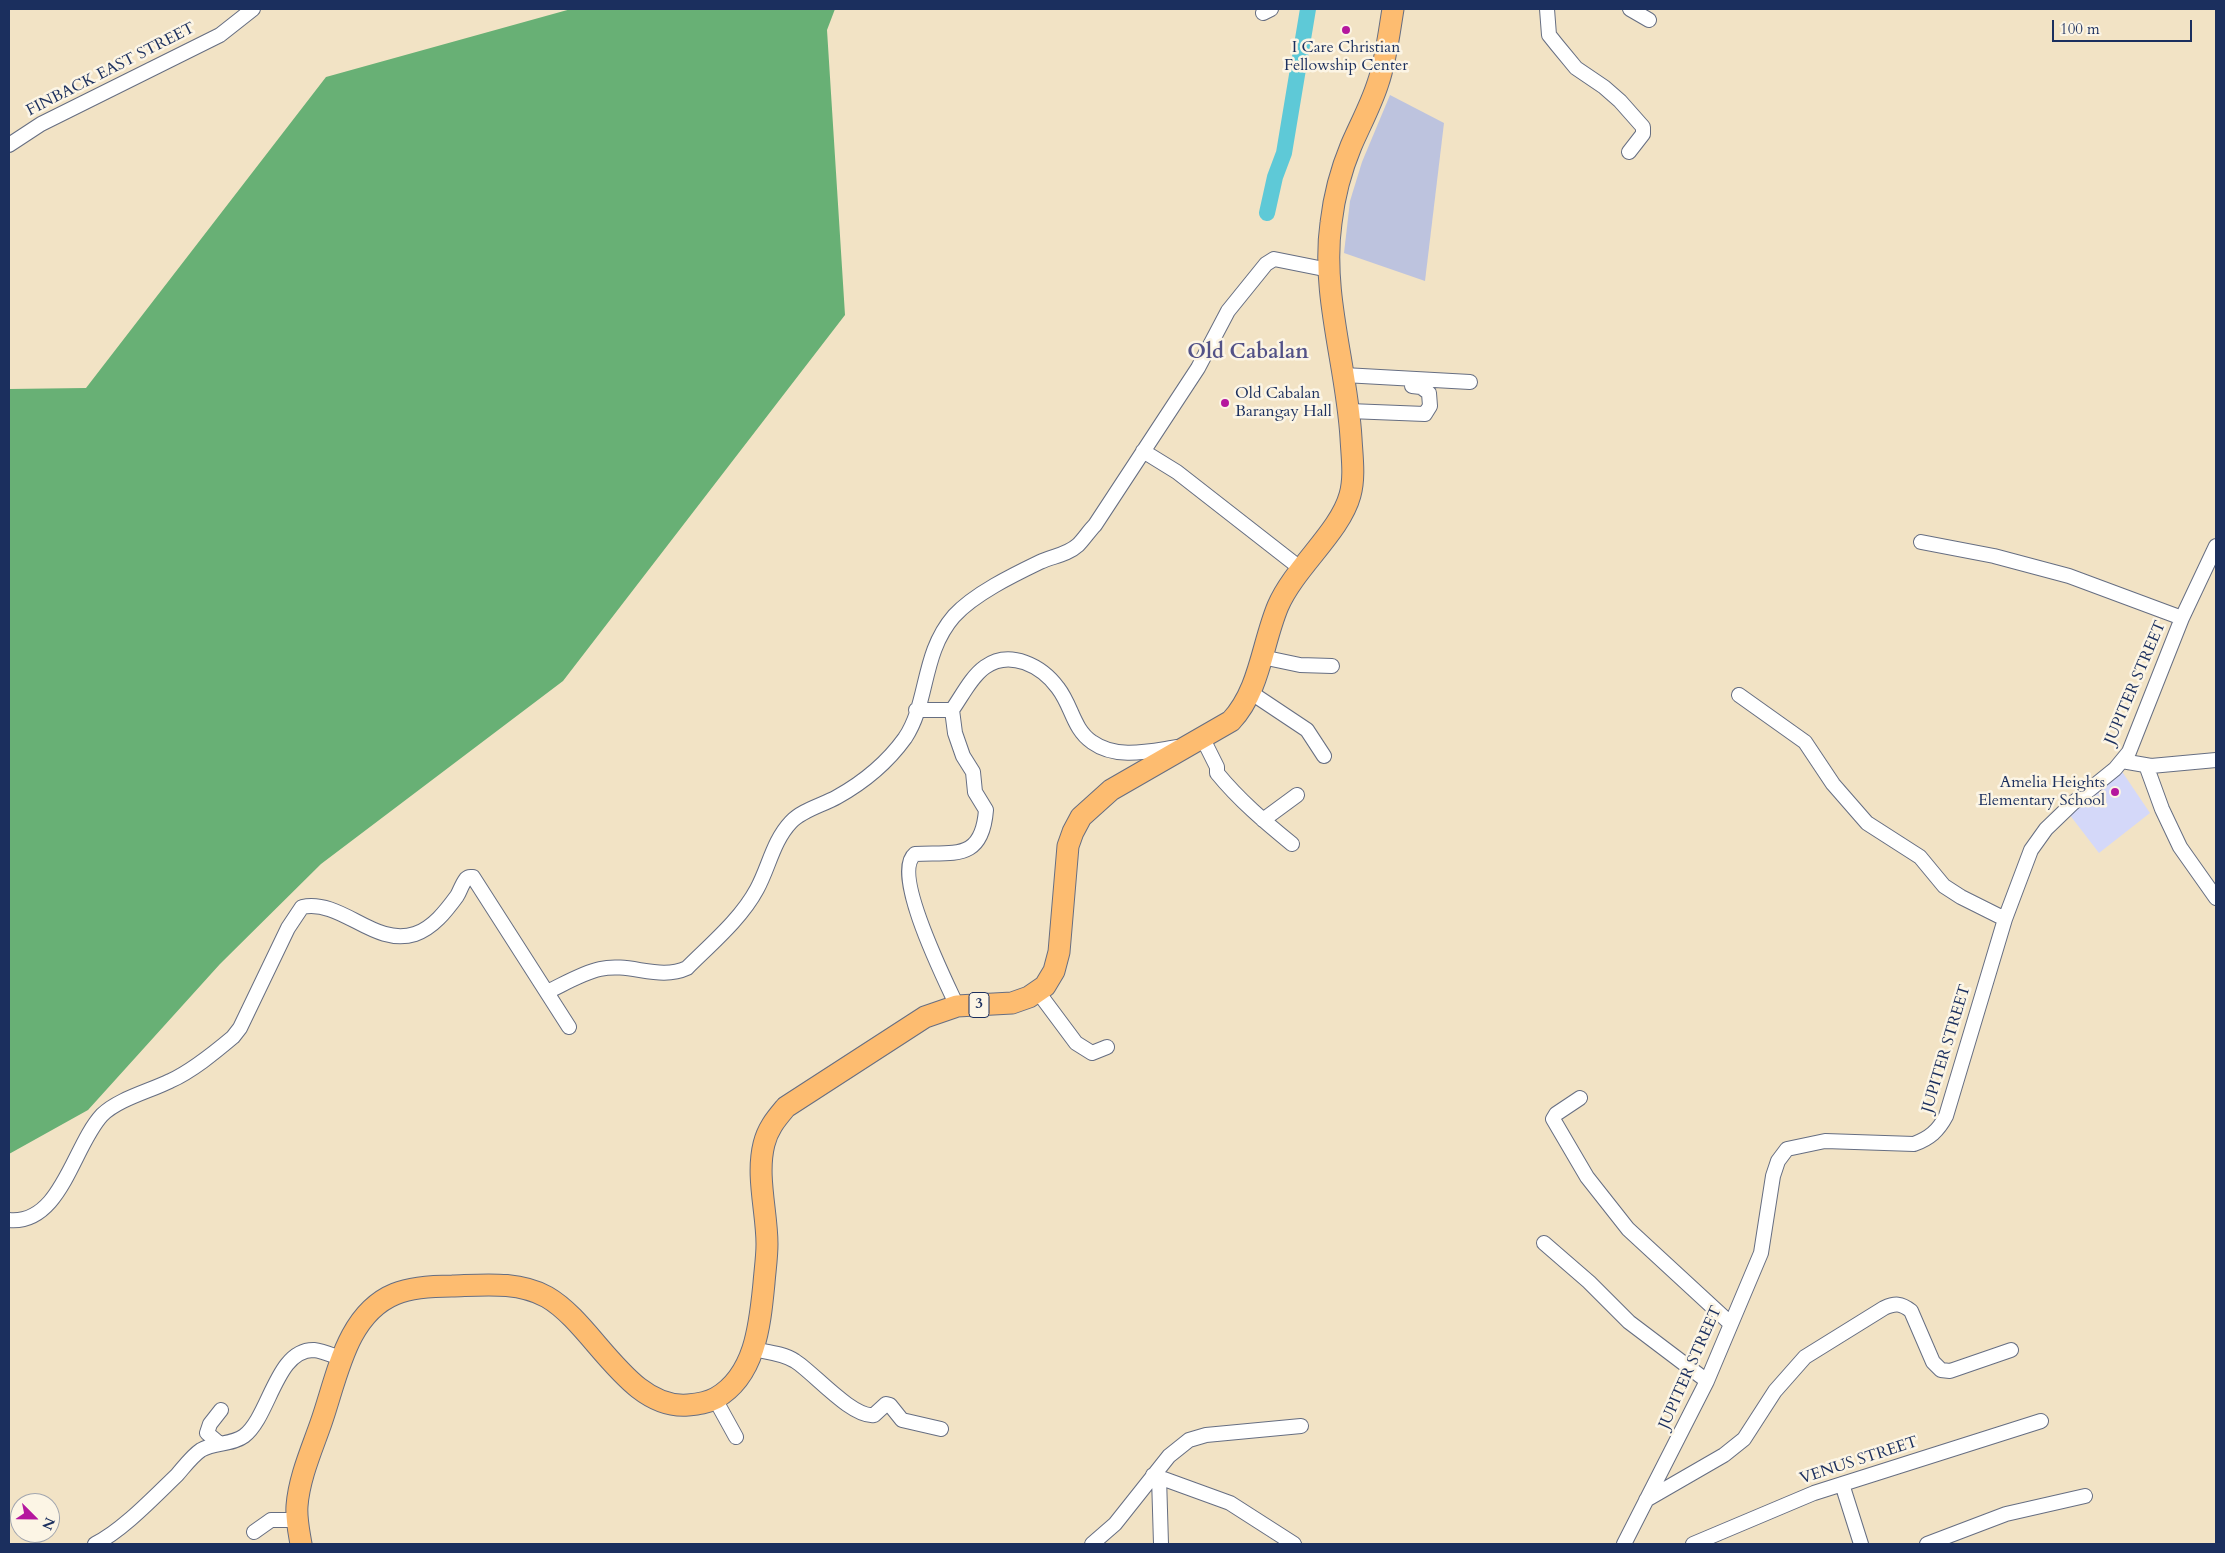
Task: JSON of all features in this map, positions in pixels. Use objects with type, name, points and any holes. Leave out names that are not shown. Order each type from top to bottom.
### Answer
[{"type":"highway","name":"3","points":[[301,1544],[297,1520],[297,1505],[307,1464],[343,1359],[362,1319],[379,1302],[412,1289],[508,1285],[547,1298],[559,1307],[574,1319],[622,1372],[651,1396],[666,1403],[681,1405],[701,1404],[715,1398],[728,1389],[747,1365],[760,1325],[767,1245],[762,1174],[763,1147],[768,1131],[786,1108],[925,1017],[957,1006],[1012,1003],[1038,992],[1050,980],[1057,964],[1068,846],[1081,817],[1111,790],[1231,721],[1250,692],[1279,605],[1300,568],[1341,514],[1350,496],[1353,478],[1349,411],[1329,270],[1331,222],[1338,187],[1350,147],[1379,81],[1393,9]]},
{"type":"street","name":"FINBACK EAST STREET","points":[[9,145],[41,124],[220,35],[253,9]]},
{"type":"street","points":[[1547,9],[1549,35],[1557,45],[1576,68],[1604,87],[1620,101],[1643,127],[1643,134],[1629,152]]},
{"type":"street","points":[[1630,9],[1649,20]]},
{"type":"street","points":[[547,992],[600,968],[625,967],[664,974],[676,974],[687,968],[744,909],[757,889],[781,834],[792,820],[838,797],[877,772],[906,737],[916,710],[930,659],[941,632],[955,615],[977,597],[1042,561],[1062,555],[1077,546],[1095,525],[1198,368],[1228,311],[1266,264],[1274,259],[1329,270]]},
{"type":"street","points":[[1344,375],[1470,382]]},
{"type":"street","points":[[1349,411],[1425,414],[1430,406],[1429,394],[1421,388],[1412,386]]},
{"type":"street","points":[[1143,451],[1177,472],[1300,568]]},
{"type":"street","points":[[1921,542],[1994,556],[2069,576],[2182,618]]},
{"type":"street","name":"JUPITER STREET","points":[[1624,1544],[1707,1381],[1761,1253],[1773,1176],[1778,1161],[1787,1148],[1825,1140],[1914,1144],[1928,1139],[1940,1128],[1946,1116],[2005,919],[2031,850],[2041,836],[2073,803],[2116,769],[2129,752],[2182,618],[2216,546]]},
{"type":"street","points":[[1262,657],[1300,665],[1332,666]]},
{"type":"street","points":[[957,1006],[916,909],[910,883],[909,867],[915,854],[963,851],[972,848],[978,841],[985,822],[986,810],[975,792],[973,772],[963,756],[955,733],[952,710],[986,667],[999,662],[1017,660],[1027,663],[1042,672],[1059,688],[1076,725],[1094,744],[1114,751],[1131,754],[1194,741],[1217,767],[1217,773],[1245,805],[1292,844]]},
{"type":"street","points":[[1250,692],[1307,730],[1324,756]]},
{"type":"street","points":[[1739,695],[1805,742],[1833,784],[1867,824],[1920,856],[1944,886],[1961,897],[2005,919]]},
{"type":"street","points":[[916,710],[952,710]]},
{"type":"street","points":[[2122,761],[2146,765],[2216,760]]},
{"type":"street","points":[[2146,765],[2162,810],[2180,846],[2216,898]]},
{"type":"street","points":[[1263,820],[1297,795]]},
{"type":"street","points":[[9,1220],[31,1217],[50,1204],[62,1185],[78,1152],[103,1115],[115,1106],[172,1080],[232,1037],[240,1028],[288,928],[302,907],[312,905],[324,907],[377,932],[395,936],[414,934],[427,928],[441,916],[470,877],[476,879],[569,1027]]},
{"type":"street","points":[[1038,992],[1076,1043],[1092,1053],[1107,1046]]},
{"type":"street","points":[[1580,1098],[1556,1114],[1553,1119],[1587,1177],[1628,1229],[1731,1324]]},
{"type":"street","points":[[1544,1243],[1589,1282],[1629,1322],[1707,1381]]},
{"type":"street","points":[[1646,1500],[1724,1455],[1744,1439],[1774,1392],[1806,1357],[1895,1303],[1904,1305],[1911,1311],[1933,1362],[1941,1370],[1950,1372],[2011,1350]]},
{"type":"street","points":[[753,1349],[787,1357],[795,1361],[831,1392],[866,1414],[874,1415],[886,1404],[890,1405],[902,1420],[941,1429]]},
{"type":"street","points":[[96,1544],[132,1516],[201,1451],[238,1439],[250,1429],[259,1417],[283,1370],[296,1356],[315,1350],[343,1359]]},
{"type":"street","points":[[715,1398],[736,1436]]},
{"type":"street","points":[[220,1444],[207,1433],[210,1424],[221,1410]]},
{"type":"street","name":"VENUS STREET","points":[[1692,1544],[1814,1493],[2041,1421]]},
{"type":"street","points":[[1092,1544],[1115,1524],[1180,1446],[1199,1436],[1301,1426]]},
{"type":"street","points":[[1156,1476],[1161,1544]]},
{"type":"street","points":[[1156,1476],[1230,1503],[1294,1544]]},
{"type":"street","points":[[1842,1484],[1861,1544]]},
{"type":"street","points":[[1927,1544],[2006,1514],[2085,1496]]},
{"type":"street","points":[[254,1532],[271,1520],[297,1520]]},
{"type":"shaded area","points":[[1390,95],[1444,123],[1425,281],[1344,253],[1350,201],[1362,162]]},
{"type":"shaded area","name":"Amelia Heights Elementary School","points":[[2121,770],[2150,813],[2099,853],[2069,814]]},
{"type":"green space","points":[[571,9],[835,9],[827,30],[845,315],[563,681],[321,864],[220,964],[88,1110],[9,1154],[9,389],[86,388],[326,77]]},
{"type":"waterway","points":[[1267,213],[1275,177],[1284,153],[1308,9]]},
{"type":"place","name":"I Care Christian Fellowship Center","points":[[1346,30]]},
{"type":"place","name":"Old Cabalan Barangay Hall","points":[[1225,403]]},
{"type":"place","name":"Amelia Heights Elementary School","points":[[2115,792]]},
{"type":"district","name":"Old Cabalan","points":[[1248,353]]}]
